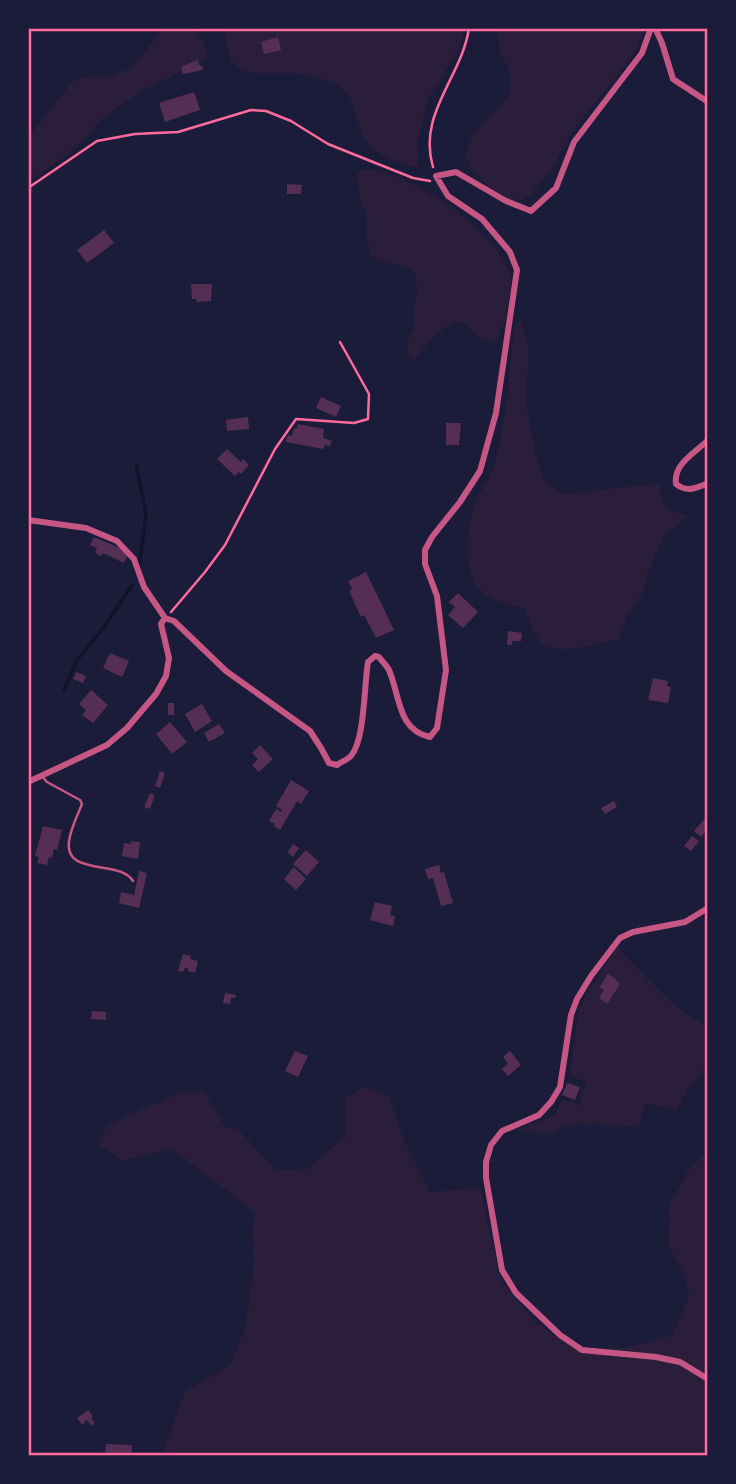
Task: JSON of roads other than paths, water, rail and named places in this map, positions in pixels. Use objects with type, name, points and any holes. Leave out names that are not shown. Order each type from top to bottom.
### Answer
[{"type":"street","points":[[653,28],[662,43],[673,79],[708,102]]},
{"type":"street","points":[[28,520],[86,528],[117,541],[134,559],[144,587],[165,618],[174,621],[226,671],[310,731],[329,763],[337,765],[344,761],[358,744],[362,729],[364,681],[368,662],[375,656],[379,657],[389,670],[395,694],[412,729],[420,735],[430,737],[437,728],[446,670],[437,596],[425,564],[425,550],[480,471],[496,413],[517,270],[510,252],[482,219],[447,196],[438,179],[456,172],[506,201],[531,211],[556,188],[574,142],[642,52],[653,28]]},
{"type":"street","points":[[708,440],[676,471],[675,477],[676,484],[681,488],[699,488],[708,483]]},
{"type":"street","points":[[28,782],[107,745],[127,728],[156,694],[166,676],[169,658],[160,624],[165,618]]},
{"type":"street","points":[[708,908],[685,922],[633,932],[620,938],[577,999],[571,1015],[560,1087],[539,1115],[502,1131],[491,1145],[486,1162],[486,1178],[502,1270],[516,1293],[560,1335],[582,1350],[680,1362],[708,1379]]},
{"type":"lane","points":[[42,776],[47,782],[80,800],[82,804],[68,844],[76,861],[129,876],[133,881]]},
{"type":"waterway","points":[[136,464],[146,514],[139,568]]},
{"type":"waterway","points":[[64,690],[77,660],[104,627],[132,585]]}]
